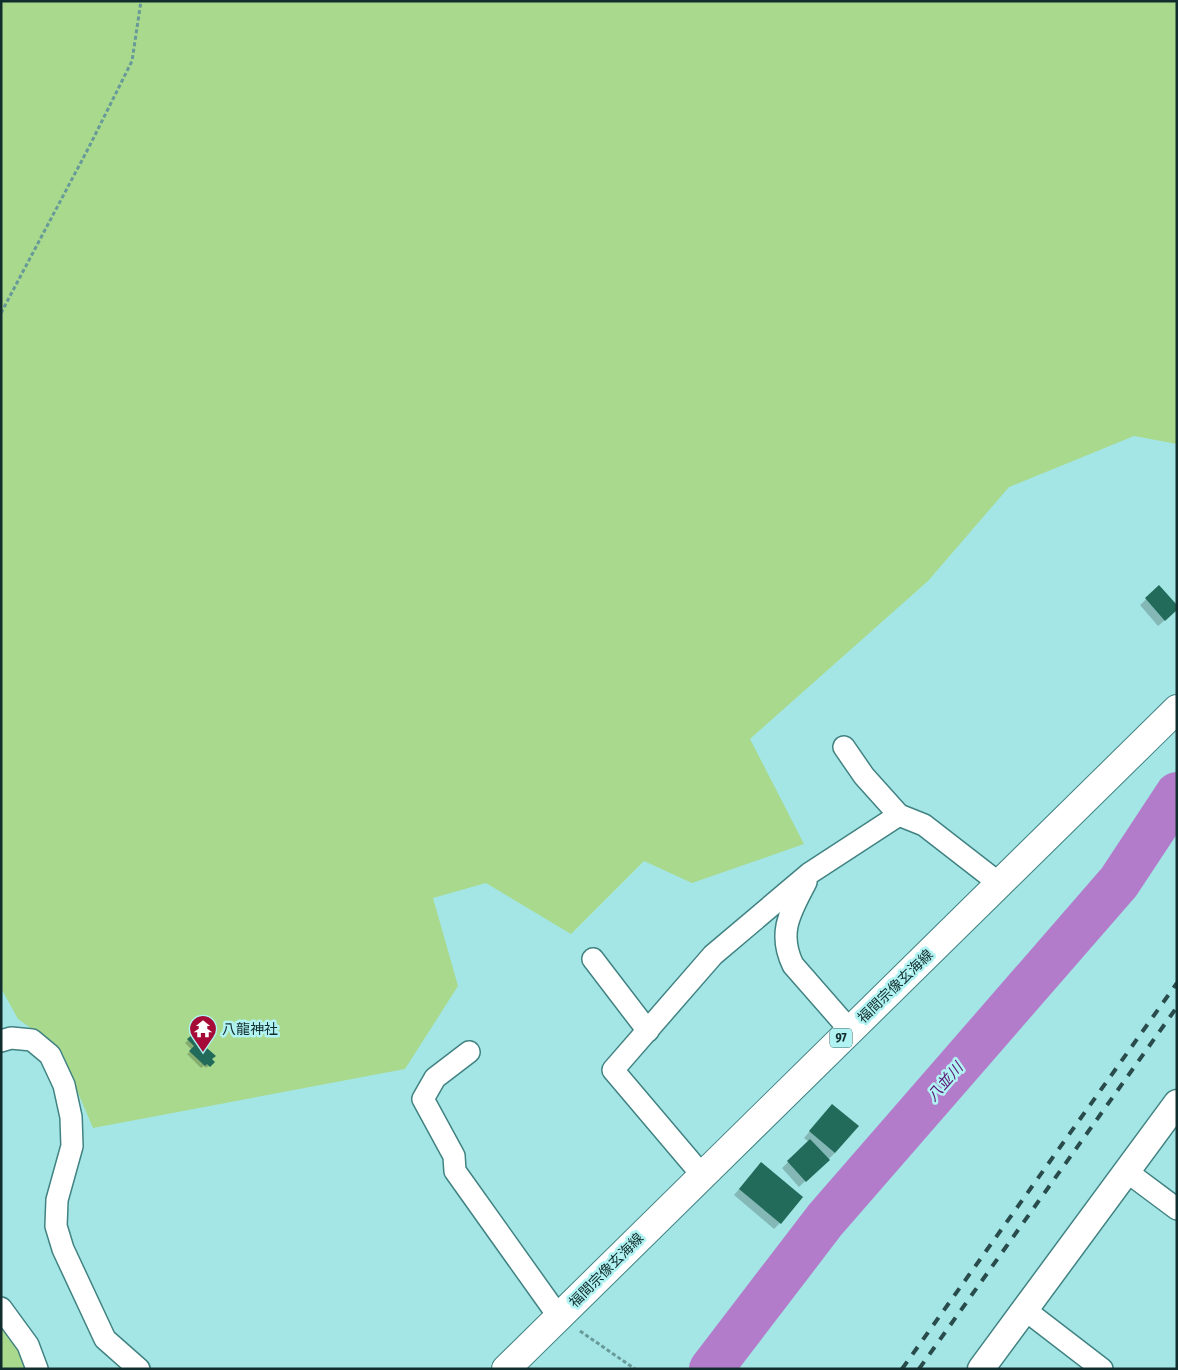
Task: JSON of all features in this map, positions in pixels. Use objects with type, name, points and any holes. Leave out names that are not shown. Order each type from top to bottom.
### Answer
[{"type":"main road","name":"福間宗像玄海線","points":[[506,1369],[1177,709]]},
{"type":"street","points":[[844,747],[864,776],[899,815],[924,824],[1000,884]]},
{"type":"street","points":[[702,1175],[614,1070],[713,956],[810,873],[899,815]]},
{"type":"street","points":[[810,873],[786,920],[787,953],[793,965],[850,1029]]},
{"type":"street","points":[[593,959],[648,1031]]},
{"type":"street","points":[[1,1041],[11,1038],[32,1040],[50,1055],[64,1085],[71,1117],[72,1146],[58,1200],[56,1226],[63,1249],[105,1339],[140,1369]]},
{"type":"street","points":[[469,1052],[435,1078],[423,1098],[454,1156],[455,1171],[559,1317]]},
{"type":"street","points":[[981,1369],[1177,1103]]},
{"type":"street","points":[[1126,1171],[1177,1209]]},
{"type":"street","points":[[1,1308],[28,1345],[37,1369]]},
{"type":"street","points":[[1024,1310],[1102,1369]]},
{"type":"path","points":[[1,313],[89,147],[132,61],[140,1]]},
{"type":"path","points":[[559,1317],[635,1369]]},
{"type":"green space","points":[[1,1],[1177,1],[1177,444],[1134,436],[1009,487],[928,581],[750,739],[804,844],[692,883],[644,861],[571,934],[486,883],[433,898],[458,986],[405,1069],[93,1128],[59,1048],[18,1019],[1,988]]},
{"type":"green space","points":[[1,1320],[19,1345],[28,1369],[1,1369]]},
{"type":"building","points":[[1159,585],[1177,605],[1177,610],[1165,621],[1145,598]]},
{"type":"building","name":"八龍神社","points":[[192,1035],[216,1056],[212,1059],[215,1062],[210,1067],[207,1064],[205,1066],[189,1051],[194,1046],[187,1039]]},
{"type":"building","points":[[832,1104],[859,1126],[835,1153],[809,1131]]},
{"type":"building","points":[[810,1139],[830,1160],[806,1182],[787,1161]]},
{"type":"building","points":[[761,1162],[803,1197],[781,1224],[739,1189]]},
{"type":"waterway","name":"八並川","points":[[711,1369],[825,1220],[1119,882],[1177,794]]},
{"type":"railway","points":[[902,1369],[1177,983]]},
{"type":"railway","points":[[919,1369],[1177,1007]]},
{"type":"place","name":"八龍神社","points":[[203,1053]]}]
